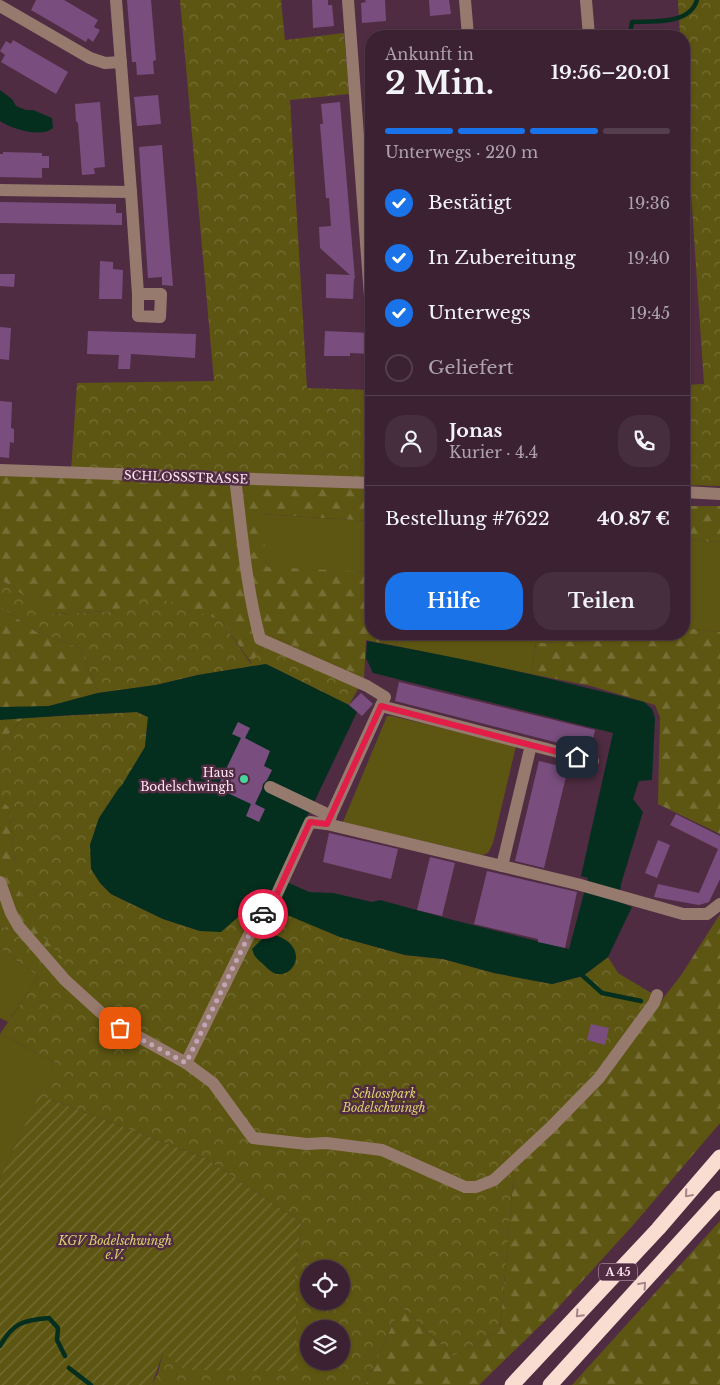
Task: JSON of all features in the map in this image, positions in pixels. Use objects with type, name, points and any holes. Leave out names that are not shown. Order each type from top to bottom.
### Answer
[{"type":"highway","name":"A 45","points":[[512,1385],[658,1229],[720,1157]]},
{"type":"highway","name":"A 45","points":[[550,1385],[720,1198]]},
{"type":"street","points":[[116,0],[138,294]]},
{"type":"street","points":[[348,0],[365,229]]},
{"type":"street","points":[[465,0],[468,30]]},
{"type":"street","points":[[586,0],[588,30]]},
{"type":"street","points":[[0,6],[90,58],[105,63],[120,62]]},
{"type":"street","points":[[0,190],[131,192]]},
{"type":"street","name":"SCHLOSSSTRASSE","points":[[0,470],[365,483]]},
{"type":"street","points":[[235,478],[246,570],[254,618],[260,639],[367,686],[385,697],[329,820]]},
{"type":"street","points":[[690,492],[720,494]]},
{"type":"street","points":[[381,706],[593,761]]},
{"type":"street","points":[[502,866],[531,745]]},
{"type":"street","points":[[270,787],[329,820],[577,884],[683,914],[707,914],[720,904]]},
{"type":"street","points":[[186,1063],[249,935],[275,898],[310,822],[329,820]]},
{"type":"street","points":[[0,882],[11,913],[19,927],[65,980],[120,1028],[186,1063],[213,1083],[252,1138],[307,1144],[326,1143],[382,1150],[465,1187],[476,1187],[490,1182],[501,1175],[592,1086],[654,1003],[656,995]]},
{"type":"green space","points":[[180,0],[281,0],[285,40],[344,33],[349,94],[290,100],[307,388],[365,390],[365,480],[71,472],[77,383],[214,381]]},
{"type":"green space","points":[[678,0],[720,0],[720,486],[690,485],[690,385],[704,384],[690,178],[690,30],[680,30]]},
{"type":"green space","points":[[0,470],[365,489],[365,521],[261,514],[267,567],[365,572],[366,640],[364,678],[270,635],[252,664],[221,620],[116,611],[50,614],[0,579]]},
{"type":"green space","points":[[690,506],[720,506],[720,542],[690,540]]},
{"type":"green space","points":[[260,514],[365,521],[365,572],[267,568]]},
{"type":"green space","points":[[690,540],[720,542],[720,632],[690,629]]},
{"type":"green space","points":[[0,579],[51,614],[116,611],[141,592],[221,620],[251,664],[270,635],[364,678],[349,705],[266,664],[198,675],[156,685],[98,693],[80,648],[35,631],[0,606]]},
{"type":"green space","points":[[0,606],[35,631],[80,648],[98,693],[49,706],[23,718],[0,744]]},
{"type":"green space","points":[[690,629],[720,632],[720,834],[658,804],[660,717],[655,705],[591,686],[531,674],[536,643],[690,640]]},
{"type":"green space","points":[[366,640],[397,640],[396,646]]},
{"type":"green space","points":[[397,640],[590,640],[536,643],[531,674],[396,646]]},
{"type":"green space","name":"Schlosspark Bodelschwingh","points":[[137,712],[148,717],[145,747],[122,786],[99,818],[90,845],[100,883],[111,894],[163,919],[200,931],[261,890],[280,897],[276,909],[340,937],[405,955],[443,959],[494,973],[552,984],[583,976],[608,957],[618,973],[653,994],[661,1002],[601,1079],[514,1170],[500,1331],[453,1356],[401,1306],[365,1385],[152,1385],[158,1373],[163,1351],[295,1271],[301,1222],[205,1158],[39,1095],[55,1062],[0,1034],[39,977],[0,948],[0,926],[64,960],[24,916],[15,864],[9,807],[0,801],[0,744],[23,718]]},
{"type":"green space","points":[[387,716],[516,746],[493,843],[488,853],[482,855],[343,822]]},
{"type":"green space","points":[[0,801],[9,806],[15,864],[66,962],[0,926]]},
{"type":"green space","points":[[720,914],[720,1123],[635,1223],[554,1312],[479,1385],[365,1385],[401,1306],[453,1356],[500,1331],[514,1170],[601,1079],[682,974]]},
{"type":"green space","points":[[0,948],[39,977],[8,1022],[0,1018]]},
{"type":"green space","points":[[0,1034],[55,1062],[0,1178]]},
{"type":"green space","name":"KGV Bodelschwingh e.V.","points":[[39,1095],[205,1158],[301,1222],[295,1271],[297,1371],[185,1370],[163,1352],[152,1385],[0,1385],[0,1178]]},
{"type":"green space","points":[[720,1221],[720,1385],[572,1385]]},
{"type":"shaded area","points":[[0,90],[12,99],[16,106],[26,110],[33,110],[52,118],[53,128],[48,131],[34,132],[11,127],[0,121]]},
{"type":"shaded area","points":[[367,641],[472,661],[575,685],[644,702],[652,709],[655,718],[652,780],[639,781],[633,799],[643,812],[621,884],[619,902],[632,907],[608,957],[583,976],[552,984],[494,973],[443,959],[405,955],[340,937],[275,910],[280,897],[269,891],[262,890],[257,893],[237,918],[221,932],[200,931],[163,919],[111,894],[100,883],[91,869],[90,845],[99,818],[145,747],[148,717],[137,712],[0,720],[0,707],[49,706],[98,693],[156,685],[198,675],[266,664],[349,705],[357,712],[278,878],[309,892],[333,893],[372,902],[380,900],[569,949],[588,878],[581,876],[613,733],[373,673],[366,658]]},
{"type":"shaded area","points":[[268,933],[283,938],[292,945],[296,953],[296,961],[287,973],[272,972],[254,954],[252,949]]},
{"type":"building","points":[[36,0],[64,0],[98,20],[94,27],[100,30],[93,42],[88,38],[86,42],[31,10]]},
{"type":"building","points":[[127,0],[151,0],[156,60],[153,61],[154,74],[137,75],[136,62],[132,62]]},
{"type":"building","points":[[312,0],[328,0],[328,5],[332,5],[334,26],[313,28]]},
{"type":"building","points":[[365,0],[385,0],[386,21],[362,23],[361,3],[366,2]]},
{"type":"building","points":[[429,0],[449,0],[451,14],[430,16]]},
{"type":"building","points":[[13,40],[68,72],[56,94],[1,62],[5,55],[0,51],[6,41],[11,44]]},
{"type":"building","points":[[158,95],[161,124],[137,126],[134,97]]},
{"type":"building","points":[[100,102],[105,167],[94,168],[95,174],[82,175],[75,104]]},
{"type":"building","points":[[340,102],[355,279],[353,299],[326,298],[326,274],[350,275],[320,248],[319,227],[331,226],[329,198],[326,198],[320,124],[323,124],[321,104]]},
{"type":"building","points":[[162,145],[173,286],[162,285],[162,277],[148,278],[139,147]]},
{"type":"building","points":[[3,152],[42,153],[42,156],[49,156],[49,168],[42,168],[42,178],[0,177],[0,154],[3,154]]},
{"type":"building","points":[[0,202],[116,204],[116,213],[122,213],[122,225],[0,223]]},
{"type":"building","points":[[100,261],[113,262],[113,269],[123,270],[122,299],[99,299]]},
{"type":"building","points":[[0,274],[15,274],[14,287],[0,286]]},
{"type":"building","points":[[0,327],[11,328],[9,360],[0,359]]},
{"type":"building","points":[[88,331],[196,334],[195,358],[131,354],[130,369],[118,369],[119,355],[87,354]]},
{"type":"building","points":[[325,331],[365,333],[365,354],[350,353],[350,356],[324,356]]},
{"type":"building","points":[[0,401],[12,402],[11,428],[14,429],[14,443],[10,442],[9,458],[0,457]]},
{"type":"building","points":[[399,682],[595,730],[590,751],[395,701]]},
{"type":"building","points":[[361,693],[373,704],[362,716],[349,705]]},
{"type":"building","name":"Haus Bodelschwingh","points":[[238,722],[250,728],[245,738],[270,751],[264,766],[272,770],[263,784],[255,804],[265,809],[259,822],[246,816],[251,804],[217,788],[241,738],[232,734]]},
{"type":"building","points":[[539,761],[568,768],[544,868],[515,861]]},
{"type":"building","points":[[676,814],[720,836],[720,879],[709,902],[699,905],[654,897],[658,884],[699,893],[718,849],[670,825]]},
{"type":"building","points":[[329,833],[398,849],[391,879],[323,862]]},
{"type":"building","points":[[658,840],[670,845],[657,878],[645,873]]},
{"type":"building","points":[[430,857],[455,863],[442,916],[417,910]]},
{"type":"building","points":[[487,871],[577,892],[565,948],[538,942],[538,939],[474,924]]},
{"type":"building","points":[[591,1024],[609,1028],[605,1045],[587,1040]]},
{"type":"waterway","points":[[631,30],[632,22],[679,18],[687,14],[697,0]]},
{"type":"waterway","points":[[583,976],[602,993],[641,1001]]},
{"type":"waterway","points":[[0,1346],[9,1332],[20,1324],[49,1318],[58,1328],[57,1340],[65,1356]]},
{"type":"waterway","points":[[69,1368],[91,1385]]},
{"type":"way so far","points":[[120,1028],[186,1063],[249,935],[263,914]]},
{"type":"place","name":"Haus Bodelschwingh","points":[[244,779]]},
{"type":"route","points":[[263,914],[275,898],[310,822],[327,824],[381,706],[577,757]]}]
